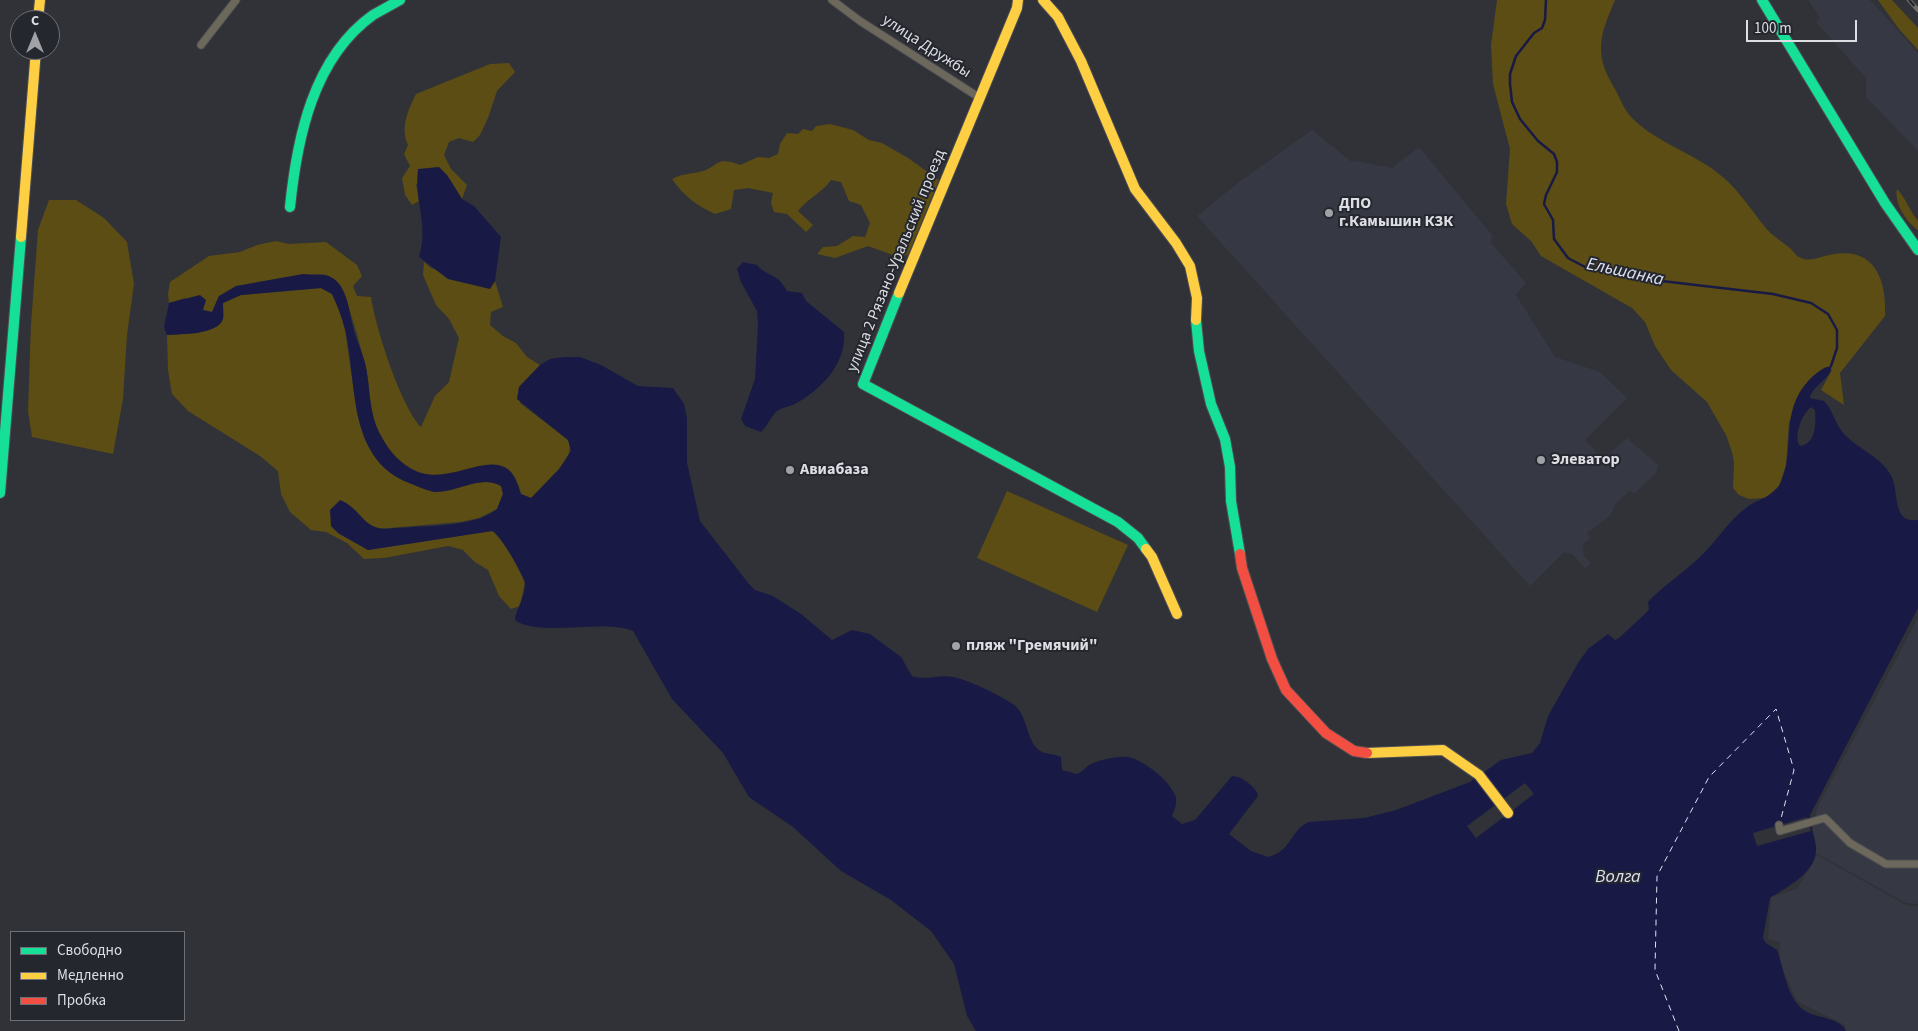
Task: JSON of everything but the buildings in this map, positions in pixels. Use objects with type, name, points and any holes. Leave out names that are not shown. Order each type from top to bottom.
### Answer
[{"type":"main road","points":[[290,207],[292,172],[301,128],[318,82],[348,38],[384,3],[400,0]]},
{"type":"main road","name":"улица 2 Рязано-Уральский проезд","points":[[1018,0],[1017,8],[894,302],[863,384],[1118,522],[1138,538],[1152,557],[1177,614]]},
{"type":"main road","points":[[1043,0],[1058,17],[1080,60],[1111,136],[1135,188],[1176,243],[1190,266],[1197,298],[1196,324],[1199,351],[1211,404],[1225,439],[1230,467],[1231,501],[1242,568],[1275,666],[1286,690],[1326,733],[1354,751],[1370,753],[1443,750],[1479,775],[1508,813]]},
{"type":"main road","points":[[1762,0],[1885,203],[1918,250]]},
{"type":"main road","points":[[0,493],[35,60]]},
{"type":"street","points":[[201,45],[236,0]]},
{"type":"street","name":"улица Дружбы","points":[[832,0],[860,21],[980,98]]},
{"type":"street","points":[[1779,825],[1780,830],[1824,818],[1850,843],[1886,864],[1918,864]]},
{"type":"shaded area","points":[[1497,0],[1615,0],[1603,34],[1601,55],[1608,77],[1629,115],[1642,127],[1702,162],[1730,183],[1768,230],[1798,256],[1810,260],[1844,253],[1857,255],[1867,260],[1880,277],[1885,302],[1885,316],[1840,373],[1844,405],[1821,390],[1832,370],[1826,367],[1812,377],[1789,422],[1786,465],[1779,486],[1765,498],[1749,499],[1739,495],[1733,488],[1734,462],[1726,435],[1707,402],[1671,370],[1655,346],[1645,322],[1632,308],[1541,256],[1531,241],[1512,224],[1506,204],[1510,149],[1493,84],[1491,45]]},
{"type":"shaded area","points":[[1808,0],[1870,0],[1918,53],[1918,151],[1866,97],[1866,78],[1816,22],[1820,18]]},
{"type":"shaded area","points":[[1878,0],[1892,0],[1918,28],[1918,50],[1899,29]]},
{"type":"shaded area","points":[[509,63],[515,72],[497,91],[480,135],[473,142],[459,138],[449,142],[444,155],[451,169],[467,185],[462,199],[447,175],[416,184],[419,201],[412,205],[405,195],[402,178],[410,166],[404,154],[408,145],[405,126],[416,94],[490,64]]},
{"type":"shaded area","points":[[830,124],[853,130],[869,140],[882,143],[908,158],[939,180],[908,255],[898,257],[868,246],[835,258],[817,254],[823,247],[837,246],[853,236],[865,237],[870,223],[861,205],[849,201],[841,182],[831,180],[798,211],[813,225],[806,232],[787,214],[774,212],[771,203],[773,193],[748,188],[734,190],[731,209],[715,214],[691,200],[672,179],[705,170],[725,161],[740,165],[758,157],[769,158],[778,154],[780,144],[787,133],[798,134],[803,129],[812,131],[816,126]]},
{"type":"shaded area","points":[[1312,130],[1352,162],[1356,161],[1392,168],[1419,147],[1492,235],[1491,243],[1526,283],[1516,295],[1555,357],[1600,372],[1627,398],[1585,440],[1603,459],[1627,438],[1658,465],[1656,473],[1635,493],[1630,491],[1616,503],[1610,516],[1587,533],[1591,538],[1583,544],[1584,556],[1591,563],[1585,568],[1572,554],[1563,553],[1530,586],[1197,216],[1239,182]]},
{"type":"shaded area","points":[[1897,189],[1918,221],[1918,230],[1902,212],[1897,200]]},
{"type":"shaded area","points":[[49,200],[76,200],[104,218],[127,242],[134,284],[127,335],[123,399],[113,454],[32,437],[28,411],[31,324],[38,230]]},
{"type":"shaded area","points":[[276,241],[289,244],[326,242],[357,265],[362,276],[353,286],[357,296],[371,297],[383,346],[397,385],[413,417],[421,427],[435,396],[449,382],[459,338],[449,319],[436,305],[423,275],[424,262],[431,268],[489,288],[495,281],[503,307],[491,312],[490,325],[503,336],[516,343],[527,357],[540,365],[519,387],[520,403],[568,440],[570,447],[568,455],[558,472],[531,498],[521,494],[518,484],[485,466],[455,474],[437,476],[426,474],[405,465],[388,448],[373,418],[363,355],[340,285],[219,296],[212,312],[202,310],[185,298],[169,303],[170,282],[209,256],[240,252],[257,245]]},
{"type":"shaded area","points":[[321,288],[332,294],[339,309],[345,330],[357,413],[364,437],[372,451],[451,490],[477,483],[490,482],[502,486],[503,494],[497,509],[479,518],[460,522],[377,529],[369,526],[355,510],[338,533],[368,550],[492,531],[506,546],[525,582],[520,606],[511,609],[499,596],[488,570],[475,562],[463,550],[448,546],[384,558],[364,559],[347,543],[326,532],[311,530],[290,512],[281,494],[278,471],[260,456],[188,411],[172,394],[168,370],[167,335],[197,333],[222,320],[223,303],[241,295]]},
{"type":"shaded area","points":[[1007,491],[1128,545],[1097,612],[977,558]]},
{"type":"shaded area","points":[[1918,618],[1918,904],[1906,903],[1816,853],[1813,830],[1817,808]]},
{"type":"shaded area","points":[[1817,855],[1906,905],[1918,906],[1918,1031],[1846,1031],[1845,1025],[1797,1001],[1780,963],[1780,942],[1768,939],[1771,897],[1797,889]]},
{"type":"water","points":[[439,167],[447,175],[462,199],[474,206],[501,237],[495,281],[490,289],[448,279],[419,257],[422,245],[422,224],[417,181],[418,169]]},
{"type":"water","points":[[743,262],[757,265],[765,272],[776,277],[787,291],[802,293],[806,301],[844,332],[844,343],[837,365],[823,383],[805,398],[777,411],[761,432],[745,426],[741,419],[755,379],[758,325],[757,311],[741,282],[737,269]]},
{"type":"water","name":"Волга","points":[[303,274],[326,275],[339,283],[346,297],[354,332],[366,367],[376,426],[397,458],[414,470],[432,475],[496,465],[509,470],[515,478],[521,494],[531,498],[559,469],[571,451],[568,440],[517,399],[519,387],[540,365],[550,359],[580,357],[601,365],[638,386],[673,388],[684,404],[687,418],[687,463],[700,521],[755,590],[773,596],[801,614],[832,640],[852,630],[870,634],[901,657],[912,676],[922,678],[948,676],[960,679],[984,688],[1007,700],[1022,715],[1037,748],[1042,752],[1061,757],[1062,770],[1077,774],[1093,763],[1118,757],[1133,758],[1141,762],[1156,772],[1174,792],[1176,803],[1172,816],[1182,824],[1195,820],[1232,776],[1244,780],[1255,789],[1258,796],[1229,834],[1251,851],[1268,857],[1282,850],[1298,830],[1309,822],[1364,818],[1396,810],[1470,782],[1501,760],[1532,753],[1540,743],[1548,716],[1588,649],[1608,634],[1615,640],[1619,638],[1647,612],[1649,609],[1648,602],[1700,557],[1740,512],[1769,495],[1777,488],[1785,471],[1794,405],[1809,380],[1822,369],[1831,366],[1829,374],[1814,389],[1810,398],[1824,401],[1844,434],[1888,470],[1894,484],[1900,512],[1910,520],[1918,520],[1918,608],[1810,815],[1816,846],[1811,866],[1799,879],[1770,898],[1763,938],[1766,943],[1777,950],[1789,988],[1801,1008],[1806,1012],[1838,1023],[1846,1031],[976,1031],[967,1016],[954,964],[931,931],[891,900],[841,871],[793,827],[749,797],[723,753],[672,699],[633,631],[606,627],[542,628],[528,626],[516,621],[515,618],[525,588],[524,580],[506,547],[492,531],[368,550],[338,533],[331,526],[330,510],[340,500],[353,508],[372,526],[387,529],[445,525],[474,520],[497,509],[503,494],[501,486],[485,482],[443,492],[429,491],[409,483],[389,471],[374,456],[364,438],[358,417],[345,329],[332,294],[321,288],[241,295],[223,303],[223,319],[214,328],[198,333],[167,335],[164,327],[169,303],[200,295],[206,300],[203,310],[212,312],[219,296],[236,286]],"holes":[[[1811,407],[1815,410],[1815,427],[1812,437],[1800,446],[1798,432],[1802,420]]]},
{"type":"pier","points":[[1525,783],[1534,794],[1476,838],[1467,826]]},
{"type":"pier","points":[[1807,817],[1811,831],[1757,846],[1753,833]]},
{"type":"waterway","name":"Ельшанка","points":[[1546,0],[1545,20],[1542,28],[1534,33],[1516,56],[1510,74],[1510,84],[1512,102],[1520,119],[1538,141],[1554,154],[1557,162],[1557,172],[1546,195],[1544,204],[1553,220],[1554,239],[1568,258],[1585,267],[1653,280],[1773,294],[1811,303],[1828,314],[1837,330],[1837,348],[1831,366]]},
{"type":"ferry route","points":[[1679,1031],[1655,970],[1657,876],[1709,777],[1776,709],[1794,770],[1780,822]]},
{"type":"railway","points":[[1909,0],[1918,10]]},
{"type":"traffic: fast","points":[[290,207],[297,154],[312,101],[322,76],[336,53],[352,33],[373,15],[400,0]]},
{"type":"traffic: fast","points":[[1762,0],[1885,203],[1918,250]]},
{"type":"traffic: fast","points":[[0,493],[21,237]]},
{"type":"traffic: fast","points":[[899,293],[863,384],[1118,522],[1138,538],[1146,549]]},
{"type":"traffic: fast","points":[[1196,320],[1199,351],[1211,404],[1225,439],[1230,467],[1231,501],[1240,554]]},
{"type":"traffic: slow","points":[[39,10],[40,0]]},
{"type":"traffic: slow","points":[[899,293],[1017,8],[1018,0]]},
{"type":"traffic: slow","points":[[1043,0],[1058,17],[1081,61],[1135,189],[1176,243],[1190,266],[1197,298],[1196,320]]},
{"type":"traffic: slow","points":[[21,237],[35,60]]},
{"type":"traffic: slow","points":[[1146,549],[1152,557],[1177,614]]},
{"type":"traffic: slow","points":[[1367,753],[1443,750],[1479,775],[1508,813]]},
{"type":"traffic: jam","points":[[1240,554],[1242,568],[1272,659],[1286,690],[1326,733],[1354,751],[1367,753]]},
{"type":"place","name":"ДПО г.Камышин КЗК","points":[[1329,213]]},
{"type":"place","name":"Элеватор","points":[[1541,460]]},
{"type":"place","name":"Авиабаза","points":[[790,470]]},
{"type":"place","name":"пляж \"Гремячий\"","points":[[956,646]]}]
